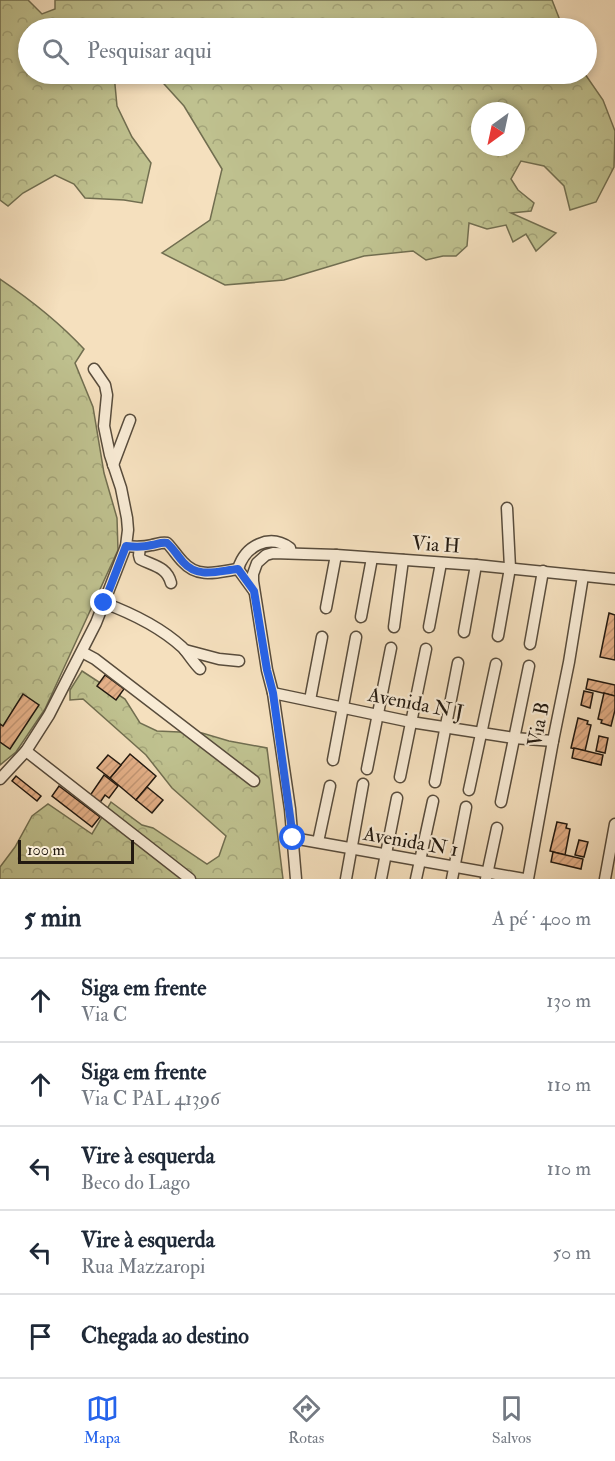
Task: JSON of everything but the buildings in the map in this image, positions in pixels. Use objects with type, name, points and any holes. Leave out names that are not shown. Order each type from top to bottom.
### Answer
[{"type":"street","points":[[0,779],[26,751],[44,724],[96,623],[128,538],[128,518],[107,442],[105,385],[94,369]]},
{"type":"street","points":[[113,466],[130,420]]},
{"type":"street","points":[[498,636],[510,568],[507,508]]},
{"type":"street","points":[[126,546],[140,547],[164,542],[189,568],[204,573],[238,569]]},
{"type":"street","points":[[238,569],[244,555],[265,542],[284,544],[290,548],[291,553]]},
{"type":"street","points":[[140,547],[140,558],[165,571],[171,584]]},
{"type":"street","name":"Via H","points":[[254,591],[253,574],[257,563],[266,555],[273,553],[476,565],[615,579]]},
{"type":"street","points":[[326,608],[336,555]]},
{"type":"street","points":[[361,617],[372,558]]},
{"type":"street","points":[[394,627],[403,560]]},
{"type":"street","points":[[429,627],[441,563]]},
{"type":"street","points":[[464,632],[476,565]]},
{"type":"street","points":[[238,569],[254,591],[273,693],[293,838],[296,879]]},
{"type":"street","points":[[530,644],[543,571]]},
{"type":"street","name":"Via B","points":[[526,879],[569,662],[583,576]]},
{"type":"street","points":[[104,603],[135,616],[174,640],[200,669]]},
{"type":"street","points":[[310,700],[322,637]]},
{"type":"street","points":[[333,760],[356,637]]},
{"type":"street","points":[[367,769],[391,648]]},
{"type":"street","points":[[400,777],[426,649]]},
{"type":"street","points":[[185,650],[239,661]]},
{"type":"street","points":[[82,652],[95,659],[254,781]]},
{"type":"street","points":[[435,782],[458,663]]},
{"type":"street","points":[[469,790],[496,664]]},
{"type":"street","points":[[501,802],[529,666]]},
{"type":"street","name":"Avenida N J","points":[[273,693],[377,716],[446,728],[553,741]]},
{"type":"street","points":[[26,751],[190,879]]},
{"type":"street","points":[[346,879],[363,784]]},
{"type":"street","points":[[318,842],[330,786]]},
{"type":"street","points":[[381,879],[398,798]]},
{"type":"street","points":[[416,879],[433,801]]},
{"type":"street","points":[[452,879],[466,807]]},
{"type":"street","points":[[605,879],[615,824]]},
{"type":"street","points":[[486,876],[497,828]]},
{"type":"street","name":"Avenida N 1","points":[[293,838],[454,866],[486,876],[526,879]]},
{"type":"green space","points":[[0,0],[28,0],[42,14],[55,9],[55,0],[552,0],[559,18],[18,18],[18,84],[115,84],[117,106],[132,137],[151,163],[142,203],[85,198],[74,184],[55,175],[23,193],[8,206],[0,200]]},
{"type":"green space","points":[[164,84],[592,84],[603,100],[615,131],[614,167],[596,202],[570,210],[564,186],[544,166],[521,161],[511,179],[518,190],[534,203],[531,211],[511,213],[556,233],[536,251],[526,234],[513,242],[506,225],[487,229],[469,223],[467,246],[456,256],[426,260],[413,251],[364,256],[284,280],[225,285],[162,253],[210,220],[222,169],[184,106]]},
{"type":"green space","points":[[0,279],[44,312],[84,349],[75,363],[93,407],[104,473],[117,518],[118,550],[45,709],[16,752],[0,765]]},
{"type":"green space","points":[[82,671],[125,699],[140,723],[157,731],[202,733],[267,748],[283,879],[0,879],[0,867],[15,847],[32,816],[48,804],[92,834],[111,802],[142,825],[153,828],[207,864],[219,856],[226,836],[172,788],[146,755],[83,699],[70,700],[70,690]]},
{"type":"route","points":[[104,603],[126,546],[140,547],[164,542],[189,568],[195,571],[204,573],[238,569],[254,591],[273,693],[293,838]]}]
